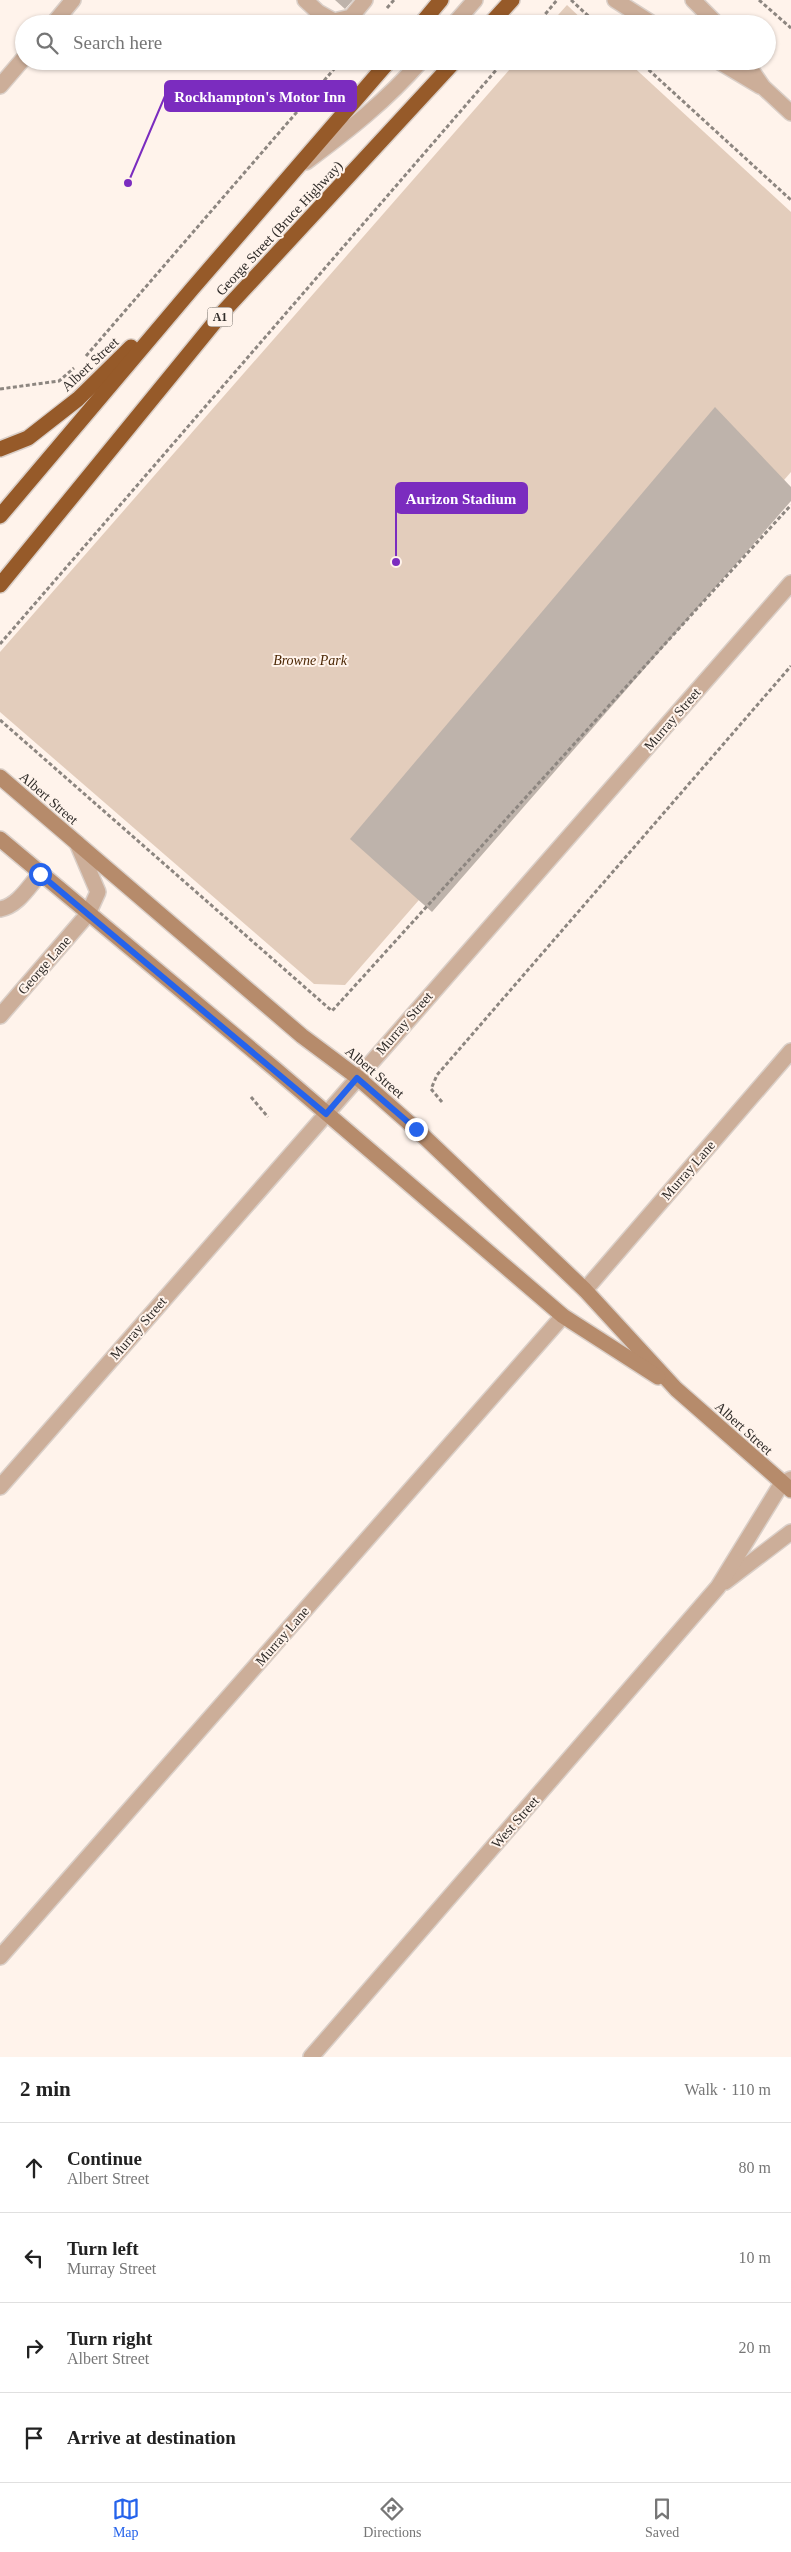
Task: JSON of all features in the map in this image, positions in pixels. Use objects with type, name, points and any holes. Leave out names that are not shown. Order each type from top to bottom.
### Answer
[{"type":"highway","points":[[428,15],[441,0]]},
{"type":"highway","points":[[498,15],[512,0]]},
{"type":"highway","name":"George Street (Bruce Highway)","points":[[0,516],[192,289],[381,70]]},
{"type":"highway","name":"George Street (Bruce Highway)","points":[[0,585],[223,312],[447,70]]},
{"type":"highway","name":"Albert Street","points":[[0,449],[28,438],[78,399],[192,289]]},
{"type":"street","points":[[60,15],[73,0]]},
{"type":"street","points":[[305,0],[323,15]]},
{"type":"street","points":[[353,15],[366,0]]},
{"type":"street","points":[[462,15],[475,0]]},
{"type":"street","points":[[615,0],[639,15]]},
{"type":"street","points":[[693,0],[708,15]]},
{"type":"street","points":[[0,86],[15,68]]},
{"type":"street","points":[[299,167],[365,118],[413,70]]},
{"type":"street","points":[[733,70],[764,88],[790,111]]},
{"type":"street","points":[[751,70],[764,88]]},
{"type":"street","name":"Murray Street","points":[[0,1487],[791,583]]},
{"type":"street","name":"Albert Street","points":[[0,777],[302,1036],[357,1078],[416,1129],[585,1290],[676,1389],[788,1484]]},
{"type":"street","name":"Albert Street","points":[[0,839],[563,1316],[676,1389]]},
{"type":"street","name":"Albert Street","points":[[77,843],[98,892],[88,914]]},
{"type":"street","points":[[0,909],[15,902],[40,874]]},
{"type":"street","name":"George Lane","points":[[0,1016],[88,914]]},
{"type":"street","name":"Murray Lane","points":[[585,1290],[791,1051]]},
{"type":"street","name":"Murray Lane","points":[[0,1957],[563,1316]]},
{"type":"street","name":"West Street","points":[[312,2057],[718,1587],[788,1484]]},
{"type":"street","name":"West Street","points":[[718,1587],[791,1532]]},
{"type":"path","points":[[544,15],[557,0]]},
{"type":"path","points":[[571,0],[587,15]]},
{"type":"path","points":[[759,0],[791,28]]},
{"type":"path","points":[[0,389],[59,381],[81,361],[333,70]]},
{"type":"path","points":[[0,644],[496,70]]},
{"type":"path","points":[[648,70],[791,200]]},
{"type":"path","points":[[0,720],[332,1012],[791,505]]},
{"type":"path","points":[[442,1102],[431,1089],[437,1075],[791,666]]},
{"type":"path","points":[[251,1098],[268,1117]]},
{"type":"green space","points":[[567,5],[578,15],[558,15]]},
{"type":"green space","name":"Browne Park","points":[[509,70],[637,70],[791,212],[791,472],[345,985],[314,984],[0,712],[0,652]]},
{"type":"building","points":[[335,0],[353,0],[345,9]]},
{"type":"building","points":[[715,407],[791,487],[791,501],[432,912],[350,839]]},
{"type":"place","name":"Rockhampton's Motor Inn","points":[[128,183]]},
{"type":"place","name":"Aurizon Stadium","points":[[396,562]]},
{"type":"route","points":[[40,874],[326,1114],[357,1078],[416,1129]]}]
